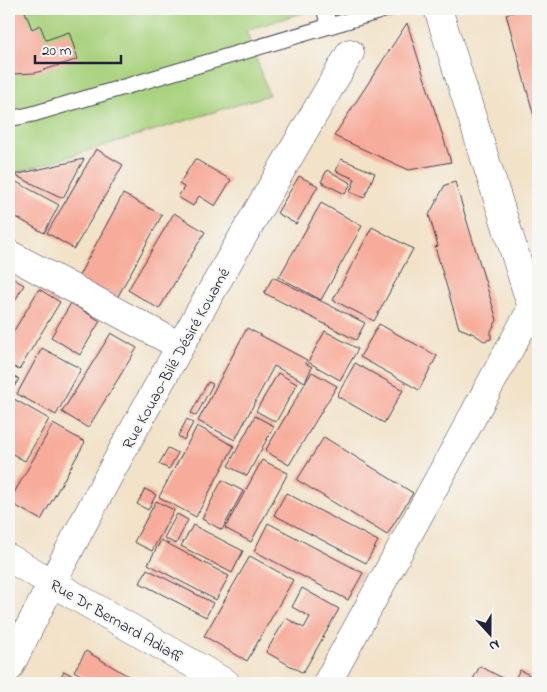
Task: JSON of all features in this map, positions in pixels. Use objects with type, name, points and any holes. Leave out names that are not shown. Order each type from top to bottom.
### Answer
[{"type":"street","points":[[326,683],[535,318],[438,9]]},
{"type":"street","name":"Rue Kouao-Bilé Désiré Kouamé","points":[[9,668],[51,582],[180,346],[350,53]]},
{"type":"street","points":[[9,254],[180,346]]},
{"type":"street","name":"Rue Dr Bernard Adiaffi","points":[[9,558],[226,683]]},
{"type":"lane","points":[[324,9],[329,25]]},
{"type":"lane","points":[[9,119],[33,114],[387,9]]},
{"type":"green space","points":[[9,9],[316,9],[246,30],[269,95],[9,175]]},
{"type":"building","points":[[9,9],[24,9],[32,29],[40,25],[46,40],[69,32],[78,59],[35,73],[13,74],[9,66]]},
{"type":"building","points":[[525,9],[538,9],[538,131],[506,14]]},
{"type":"building","points":[[407,23],[451,162],[409,170],[334,136]]},
{"type":"building","points":[[96,149],[123,165],[74,249],[47,233]]},
{"type":"building","points":[[84,159],[63,198],[14,175]]},
{"type":"building","points":[[195,159],[231,180],[215,206],[199,196],[193,206],[178,197],[184,187],[179,184]]},
{"type":"building","points":[[341,159],[375,173],[364,198],[350,192],[355,179],[336,171]]},
{"type":"building","points":[[327,170],[351,183],[345,194],[321,182]]},
{"type":"building","points":[[299,176],[318,186],[296,224],[277,213]]},
{"type":"building","points":[[9,178],[59,205],[44,233],[9,213]]},
{"type":"building","points":[[455,182],[497,320],[491,331],[491,339],[484,341],[474,334],[459,328],[435,247],[438,246],[429,215],[445,185]]},
{"type":"building","points":[[123,194],[162,215],[116,300],[77,279]]},
{"type":"building","points":[[321,203],[362,226],[321,300],[279,277]]},
{"type":"building","points":[[174,213],[205,232],[159,309],[128,290]]},
{"type":"building","points":[[372,227],[413,249],[374,321],[333,300]]},
{"type":"building","points":[[9,276],[24,285],[9,311]]},
{"type":"building","points":[[273,277],[365,323],[356,340],[264,293]]},
{"type":"building","points":[[39,289],[60,302],[19,370],[9,364],[9,339]]},
{"type":"building","points":[[71,303],[100,321],[80,355],[51,337]]},
{"type":"building","points":[[379,324],[437,356],[419,390],[360,357]]},
{"type":"building","points":[[247,328],[307,360],[305,363],[312,367],[305,382],[274,366],[235,440],[198,421]]},
{"type":"building","points":[[325,331],[358,349],[340,380],[308,362]]},
{"type":"building","points":[[111,333],[137,348],[88,428],[62,412]]},
{"type":"building","points":[[42,348],[81,369],[56,415],[17,394]]},
{"type":"building","points":[[355,363],[403,390],[384,423],[337,396]]},
{"type":"building","points":[[312,372],[337,386],[289,465],[265,451]]},
{"type":"building","points":[[9,373],[19,379],[9,395]]},
{"type":"building","points":[[278,373],[297,384],[276,422],[256,411]]},
{"type":"building","points":[[208,382],[213,384],[196,416],[191,413]]},
{"type":"building","points":[[14,399],[49,419],[25,461],[9,452],[9,408]]},
{"type":"building","points":[[255,416],[274,426],[247,476],[228,466]]},
{"type":"building","points":[[187,419],[193,423],[184,440],[178,436]]},
{"type":"building","points":[[53,424],[85,442],[41,520],[9,502]]},
{"type":"building","points":[[197,426],[234,446],[196,517],[159,497]]},
{"type":"building","points":[[324,437],[413,493],[387,535],[297,480]]},
{"type":"building","points":[[168,448],[178,453],[169,469],[159,464]]},
{"type":"building","points":[[262,460],[288,473],[251,542],[225,528]]},
{"type":"building","points":[[222,480],[243,491],[222,530],[202,519]]},
{"type":"building","points":[[145,489],[156,495],[148,510],[137,504]]},
{"type":"building","points":[[286,493],[378,541],[366,563],[274,515]]},
{"type":"building","points":[[156,501],[174,510],[152,551],[134,542]]},
{"type":"building","points":[[177,514],[188,520],[176,544],[164,538]]},
{"type":"building","points":[[268,523],[363,573],[348,600],[254,551]]},
{"type":"building","points":[[193,525],[243,551],[232,573],[181,546]]},
{"type":"building","points":[[161,540],[229,576],[216,600],[148,564]]},
{"type":"building","points":[[250,556],[293,580],[247,661],[204,636]]},
{"type":"building","points":[[147,569],[213,603],[206,617],[140,583]]},
{"type":"building","points":[[302,588],[339,609],[303,673],[266,652],[286,618],[304,628],[310,617],[292,607]]},
{"type":"building","points":[[86,651],[140,683],[95,683],[74,671]]},
{"type":"building","points":[[480,666],[508,681],[506,683],[471,683]]},
{"type":"building","points":[[520,670],[538,680],[538,683],[512,683]]},
{"type":"building","points":[[64,671],[75,677],[72,683],[57,683]]},
{"type":"building","points":[[350,677],[361,683],[347,683]]}]
